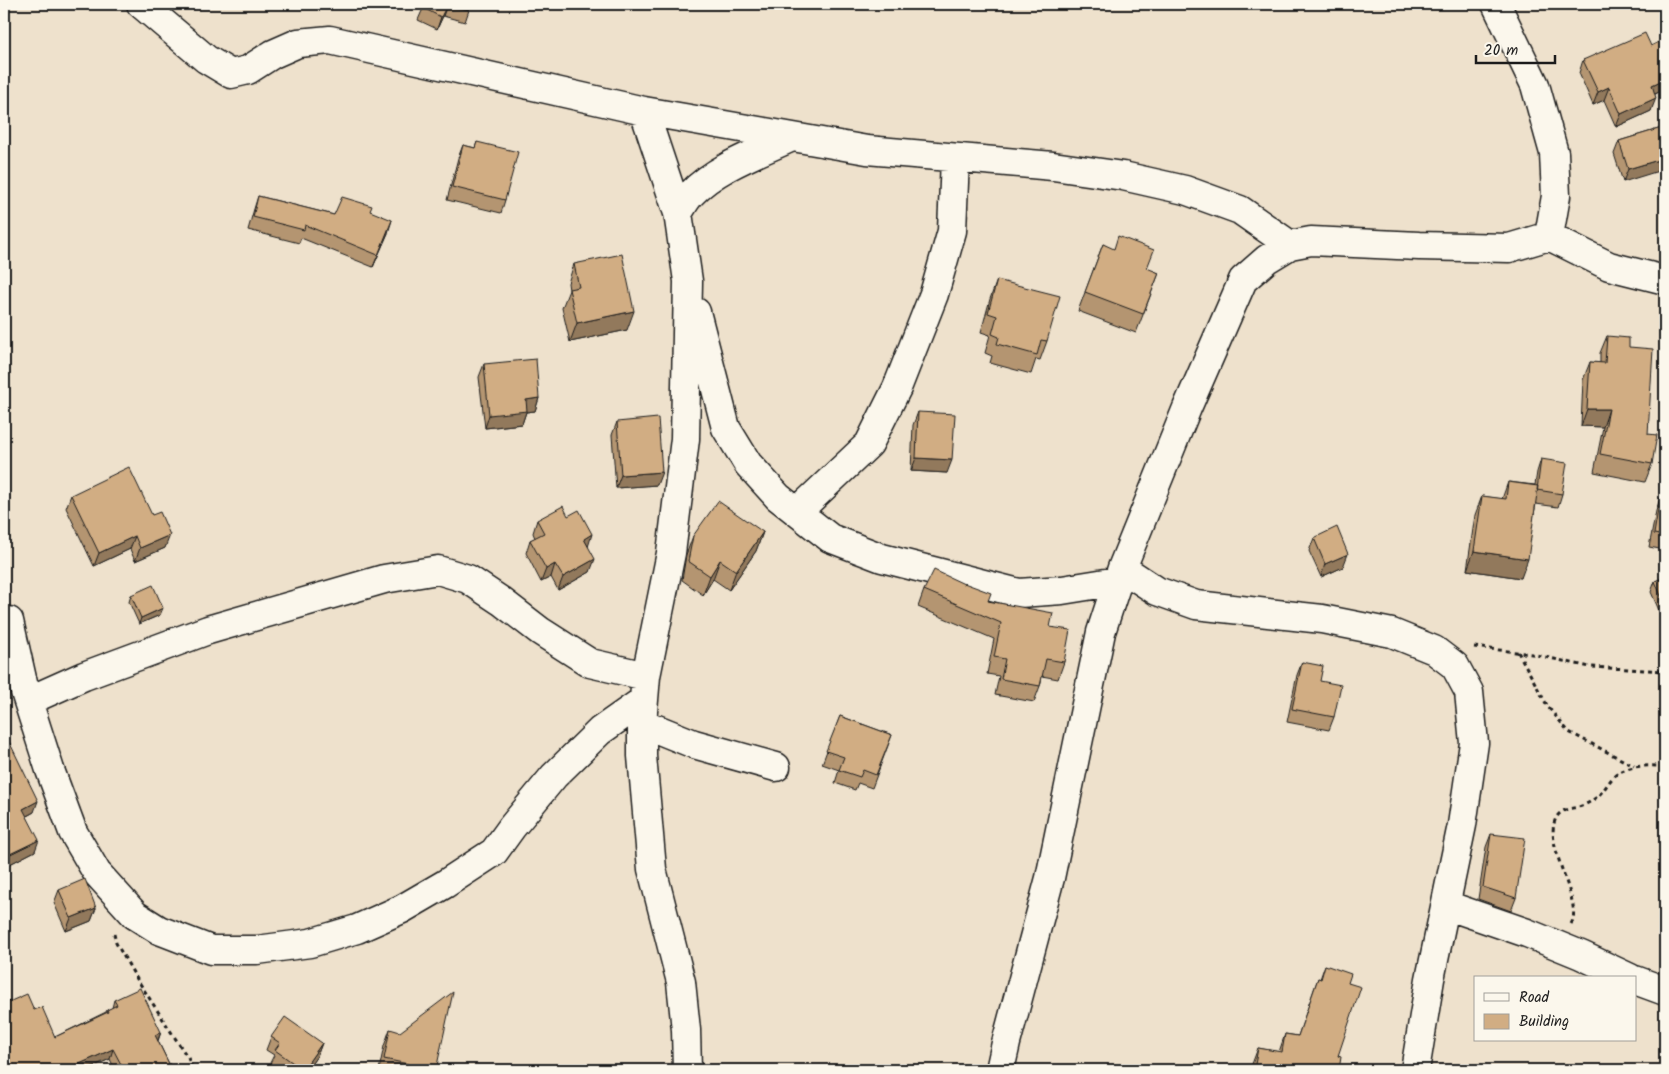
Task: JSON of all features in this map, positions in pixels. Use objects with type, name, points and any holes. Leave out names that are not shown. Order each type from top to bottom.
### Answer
[{"type":"street","points":[[141,4],[206,59],[231,74],[248,70],[273,54],[298,43],[330,40],[644,110],[867,150],[1053,166],[1123,176],[1186,190],[1240,210],[1290,245]]},
{"type":"street","points":[[1496,4],[1535,85],[1554,153],[1556,196],[1549,236]]},
{"type":"street","points":[[644,110],[678,213],[688,282],[726,428],[748,464],[778,497],[830,538],[882,558],[1020,593],[1062,590],[1120,574],[1196,605],[1322,619],[1392,633],[1434,650],[1455,666],[1469,692],[1474,743],[1462,826],[1430,979],[1415,1070]]},
{"type":"street","points":[[678,213],[691,194],[713,175],[792,137]]},
{"type":"street","points":[[797,512],[869,444],[897,388],[934,294],[952,231],[955,158]]},
{"type":"street","points":[[1000,1070],[1050,878],[1101,632],[1120,574],[1187,408],[1244,280],[1267,259],[1290,245],[1311,241],[1509,248],[1549,236],[1609,266],[1665,280]]},
{"type":"street","points":[[687,1070],[686,1030],[681,982],[652,869],[642,756],[644,700],[671,553],[685,439],[688,282]]},
{"type":"street","points":[[28,702],[84,676],[208,630],[384,579],[438,570],[468,579],[501,601],[540,631],[644,700],[694,744],[776,767]]},
{"type":"street","points":[[9,621],[28,702],[50,770],[74,832],[97,874],[135,915],[159,930],[211,950],[257,950],[310,943],[357,929],[402,909],[446,884],[494,852],[531,803],[560,770],[600,731],[644,700]]},
{"type":"street","points":[[1446,905],[1527,933],[1626,976]]},
{"type":"street","points":[[1636,980],[1665,991]]},
{"type":"path","points":[[1434,650],[1480,647],[1518,652],[1590,667],[1665,671]]},
{"type":"path","points":[[1518,652],[1548,707],[1569,732],[1635,766]]},
{"type":"path","points":[[1558,946],[1574,920],[1574,906],[1556,849],[1554,826],[1559,815],[1566,810],[1583,806],[1603,791],[1617,774],[1635,766],[1665,766]]},
{"type":"path","points":[[112,925],[116,943],[188,1058],[193,1070]]},
{"type":"building","points":[[425,4],[471,4],[469,10],[447,5],[441,17],[423,8]]},
{"type":"building","points":[[1645,33],[1651,46],[1665,39],[1665,79],[1652,85],[1656,98],[1621,114],[1609,87],[1598,92],[1583,60]]},
{"type":"building","points":[[1665,127],[1665,158],[1628,169],[1619,141]]},
{"type":"building","points":[[477,142],[518,152],[505,200],[452,187],[463,145],[475,148]]},
{"type":"building","points":[[258,196],[334,215],[342,197],[372,206],[370,211],[392,220],[378,255],[305,225],[304,230],[253,217]]},
{"type":"building","points":[[1118,236],[1154,250],[1147,268],[1159,273],[1143,314],[1085,292],[1103,244],[1114,249]]},
{"type":"building","points":[[622,254],[634,311],[577,323],[569,289],[579,287],[574,264]]},
{"type":"building","points":[[997,280],[1060,296],[1047,341],[1041,340],[1037,355],[997,344],[999,337],[992,334],[997,316],[988,313]]},
{"type":"building","points":[[1607,336],[1629,338],[1629,347],[1653,349],[1648,434],[1657,435],[1652,464],[1600,454],[1609,409],[1587,409],[1590,362],[1605,363]]},
{"type":"building","points":[[536,359],[539,398],[526,400],[527,411],[489,415],[484,364]]},
{"type":"building","points":[[918,412],[955,414],[952,460],[916,458]]},
{"type":"building","points":[[658,418],[662,472],[621,475],[617,422]]},
{"type":"building","points":[[1541,459],[1567,463],[1562,494],[1537,490]]},
{"type":"building","points":[[129,467],[152,515],[160,512],[170,535],[140,548],[135,536],[99,553],[71,495]]},
{"type":"building","points":[[1508,482],[1538,486],[1528,559],[1474,551],[1482,496],[1506,499]]},
{"type":"building","points":[[1660,498],[1665,499],[1665,536],[1654,534]]},
{"type":"building","points":[[718,501],[763,532],[736,571],[720,560],[710,576],[688,561],[693,536]]},
{"type":"building","points":[[563,506],[568,516],[579,510],[592,534],[584,539],[595,559],[563,577],[555,564],[546,569],[530,540],[544,533],[537,520]]},
{"type":"building","points":[[1337,527],[1348,554],[1325,564],[1314,538]]},
{"type":"building","points":[[934,570],[964,584],[991,593],[988,601],[1053,613],[1050,627],[1070,630],[1064,662],[1046,659],[1040,686],[1001,679],[1005,659],[994,657],[1001,623],[924,590]]},
{"type":"building","points":[[1665,577],[1665,606],[1655,581]]},
{"type":"building","points":[[153,585],[163,608],[141,618],[131,595]]},
{"type":"building","points":[[1302,662],[1323,666],[1320,681],[1341,685],[1334,717],[1292,709]]},
{"type":"building","points":[[840,716],[892,735],[876,775],[863,770],[860,777],[839,770],[844,757],[826,751]]},
{"type":"building","points":[[4,731],[38,801],[23,809],[39,840],[10,854],[6,847],[4,848]]},
{"type":"building","points":[[1491,834],[1525,838],[1516,898],[1483,887]]},
{"type":"building","points":[[85,879],[96,908],[71,918],[59,890]]},
{"type":"building","points":[[1325,965],[1351,974],[1348,983],[1361,987],[1338,1056],[1341,1057],[1339,1070],[1254,1070],[1258,1048],[1282,1052],[1285,1034],[1298,1036],[1318,978],[1321,979]]},
{"type":"building","points":[[140,988],[161,1032],[155,1035],[172,1070],[124,1070],[113,1049],[66,1070],[4,1070],[4,1004],[27,994],[34,1010],[42,1007],[55,1037],[108,1012],[107,1010],[117,1005],[114,1000]]},
{"type":"building","points":[[453,992],[436,1070],[406,1070],[408,1064],[384,1059],[390,1029],[400,1032]]},
{"type":"building","points":[[285,1017],[322,1043],[303,1070],[275,1050],[280,1043],[271,1037]]}]
